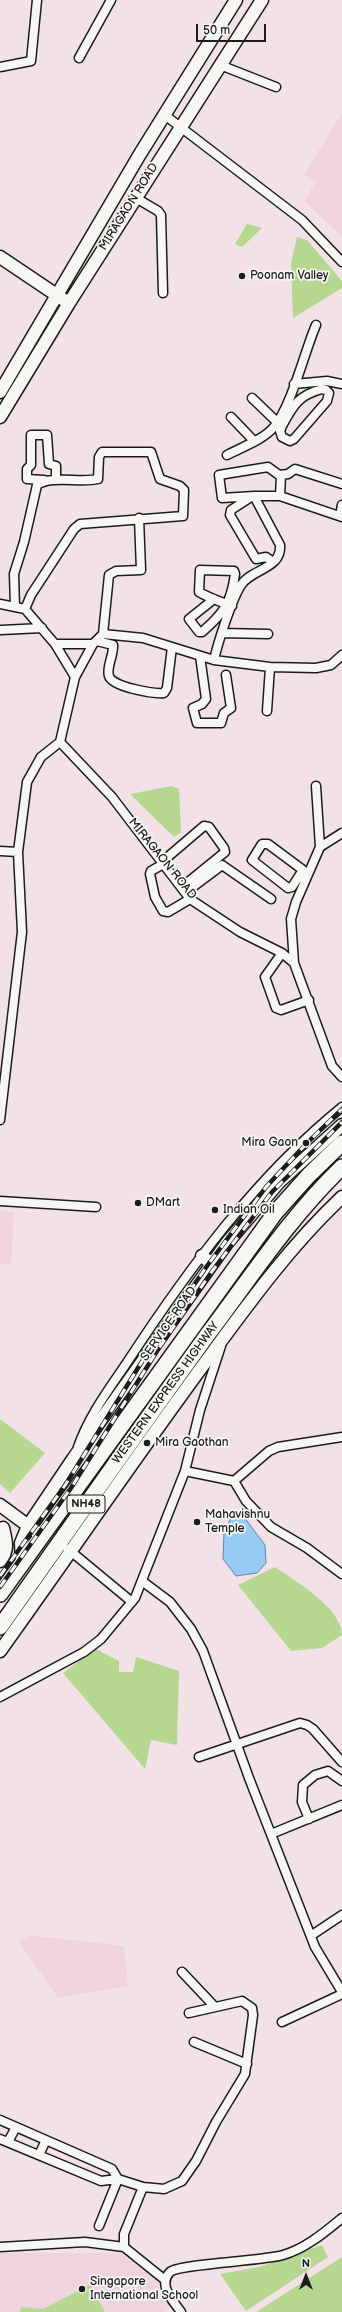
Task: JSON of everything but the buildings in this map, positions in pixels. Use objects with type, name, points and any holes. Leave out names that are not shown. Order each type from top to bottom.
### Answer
[{"type":"highway","name":"WESTERN EXPRESS HIGHWAY","points":[[0,1594],[158,1373],[275,1213],[309,1175],[342,1143]]},
{"type":"highway","name":"WESTERN EXPRESS HIGHWAY","points":[[0,1627],[173,1383],[288,1226],[322,1187],[342,1167]]},
{"type":"main road","name":"MIRAGAON ROAD","points":[[0,392],[58,296],[140,154],[166,116],[236,0]]},
{"type":"main road","name":"MIRAGAON ROAD","points":[[0,417],[69,303],[262,0]]},
{"type":"main road","points":[[0,257],[69,303]]},
{"type":"main road","name":"SERVICE ROAD","points":[[22,1562],[22,1543],[28,1526],[212,1264],[279,1182],[342,1126]]},
{"type":"main road","points":[[0,1651],[72,1552],[130,1465],[224,1337],[277,1267],[342,1198]]},
{"type":"main road","points":[[202,1256],[212,1264]]},
{"type":"main road","points":[[0,1505],[42,1536]]},
{"type":"main road","points":[[2,1526],[22,1543]]},
{"type":"main road","points":[[0,1561],[6,1554],[7,1546],[2,1526]]},
{"type":"street","points":[[0,67],[31,61],[37,0]]},
{"type":"street","points":[[79,58],[111,0]]},
{"type":"street","points":[[220,66],[276,87]]},
{"type":"street","points":[[166,116],[302,220],[342,262]]},
{"type":"street","points":[[136,198],[161,215],[163,293]]},
{"type":"street","points":[[227,455],[263,436],[277,422],[284,410],[316,325]]},
{"type":"street","points":[[294,384],[327,381],[342,386]]},
{"type":"street","points":[[328,392],[329,397],[327,401],[294,440],[290,441],[282,437],[280,431],[282,426],[300,398],[310,392],[322,389],[328,392],[342,386]]},
{"type":"street","points":[[252,398],[277,422]]},
{"type":"street","points":[[231,417],[254,441]]},
{"type":"street","points":[[25,609],[32,595],[76,527],[80,524],[139,518],[182,517],[184,515],[184,490],[180,486],[160,479],[151,452],[102,452],[99,457],[98,479],[56,480],[44,480],[27,479],[27,470],[32,465],[31,435],[47,436],[49,464],[56,466],[56,480]]},
{"type":"street","points":[[342,484],[295,469],[288,474],[276,474],[268,467],[219,475],[222,498],[280,496],[341,516],[342,505]]},
{"type":"street","points":[[280,496],[281,475]]},
{"type":"street","points":[[16,607],[14,574],[24,542],[35,488],[44,480]]},
{"type":"street","points":[[214,599],[189,619],[199,632],[202,632],[230,605],[241,584],[273,562],[279,554],[280,545],[254,496]]},
{"type":"street","points":[[254,496],[231,510],[230,515],[256,559],[266,556],[273,562]]},
{"type":"street","points":[[0,1120],[22,932],[18,852],[27,782],[41,757],[60,742],[75,677],[95,642],[103,634],[109,575],[116,571],[140,571],[142,567],[139,518]]},
{"type":"street","points":[[214,660],[230,605],[235,572],[200,570],[198,592],[230,605]]},
{"type":"street","points":[[0,604],[25,609],[55,644],[75,677]]},
{"type":"street","points":[[1,630],[42,628]]},
{"type":"street","points":[[222,633],[268,634]]},
{"type":"street","points":[[103,634],[143,638],[214,660],[270,667],[316,668],[331,665],[342,655]]},
{"type":"street","points":[[55,644],[95,642],[113,646],[109,674],[112,680],[132,689],[159,693],[164,693],[167,688],[172,648]]},
{"type":"street","points":[[200,656],[206,699],[202,704],[193,708],[197,723],[222,723],[224,713],[229,710],[231,706],[226,674]]},
{"type":"street","points":[[267,711],[270,667]]},
{"type":"street","name":"MIRAGAON ROAD","points":[[60,742],[112,796],[164,862],[186,893],[240,932],[282,954],[294,963]]},
{"type":"street","points":[[316,786],[320,847]]},
{"type":"street","points":[[204,826],[209,827],[224,848],[225,852],[168,912],[163,911],[155,897],[150,874],[151,871],[164,862],[204,826]]},
{"type":"street","points":[[342,833],[320,847],[306,872],[291,919],[294,963],[309,1000],[332,1066],[342,1077]]},
{"type":"street","points":[[264,843],[306,872],[292,887],[288,888],[252,860],[252,857],[264,843]]},
{"type":"street","points":[[0,851],[18,852]]},
{"type":"street","points":[[186,893],[222,865],[271,899]]},
{"type":"street","points":[[282,954],[265,977],[276,1008],[281,1010],[309,1000]]},
{"type":"street","points":[[74,1459],[85,1427],[147,1332],[202,1256],[247,1198],[342,1107]]},
{"type":"street","points":[[0,1201],[96,1207]]},
{"type":"street","points":[[0,1697],[84,1652],[101,1639],[132,1602],[142,1581],[185,1472],[200,1410],[224,1337]]},
{"type":"street","points":[[234,1481],[269,1451],[278,1447],[342,1437]]},
{"type":"street","points":[[185,1472],[234,1481],[246,1501],[271,1527],[307,1548],[342,1574]]},
{"type":"street","points":[[60,1542],[132,1602]]},
{"type":"street","points":[[142,1581],[170,1602],[191,1629],[203,1650],[271,1834],[312,1935],[315,1947],[342,1993],[282,2022]]},
{"type":"street","points":[[199,1757],[238,1745],[291,1725],[307,1725],[342,1762]]},
{"type":"street","points":[[309,1819],[302,1802],[303,1785],[315,1776],[328,1771],[342,1781]]},
{"type":"street","points":[[271,1834],[342,1805]]},
{"type":"street","points":[[312,1935],[342,1915]]},
{"type":"street","points":[[182,1972],[215,2007]]},
{"type":"street","points":[[16,2127],[4,2140],[101,2181],[118,2179],[143,2187],[164,2189],[182,2181],[196,2161],[216,2122],[244,2074],[247,2064],[252,2028],[252,2008],[242,2001],[189,2013]]},
{"type":"street","points":[[194,2042],[247,2064]]},
{"type":"street","points":[[0,2120],[112,2169],[118,2179]]},
{"type":"street","points":[[39,2155],[46,2140]]},
{"type":"street","points":[[99,2226],[118,2179]]},
{"type":"street","points":[[124,2247],[124,2234],[143,2187]]},
{"type":"street","points":[[181,2312],[167,2292],[165,2280],[170,2272],[180,2267],[235,2263],[284,2255],[302,2247],[342,2218]]},
{"type":"street","points":[[0,2247],[85,2242],[124,2247],[165,2280]]},
{"type":"shaded area","points":[[342,113],[342,236],[304,201],[315,183],[304,174]]},
{"type":"shaded area","points":[[0,1211],[14,1212],[11,1265],[0,1264]]},
{"type":"shaded area","points":[[29,1935],[124,1946],[128,1986],[58,1998],[19,1942]]},
{"type":"shaded area","name":"Singapore International School","points":[[123,2238],[158,2274],[170,2304],[166,2312],[0,2312],[0,2253],[113,2253]]},
{"type":"green space","points":[[247,224],[262,228],[242,247],[235,244]]},
{"type":"green space","points":[[297,237],[307,240],[342,281],[342,288],[293,318],[291,263]]},
{"type":"green space","points":[[172,786],[179,789],[181,832],[174,837],[130,794]]},
{"type":"green space","points":[[0,1419],[45,1453],[10,1493],[0,1484]]},
{"type":"green space","points":[[275,1567],[316,1596],[326,1605],[340,1625],[342,1635],[322,1648],[291,1651],[238,1585]]},
{"type":"green space","points":[[96,1649],[119,1661],[119,1672],[133,1672],[136,1657],[179,1671],[177,1745],[151,1740],[145,1769],[63,1673]]},
{"type":"green space","points":[[322,2245],[328,2257],[246,2311],[220,2274],[259,2267]]},
{"type":"green space","points":[[342,2257],[342,2312],[256,2312]]},
{"type":"green space","points":[[90,2285],[105,2312],[20,2312],[21,2307],[43,2309]]},
{"type":"water","points":[[241,1513],[265,1545],[266,1563],[257,1573],[236,1576],[223,1559],[224,1532],[232,1516]]},
{"type":"railway","points":[[0,1576],[66,1484],[151,1347],[207,1266],[266,1187],[306,1144],[342,1109]]},
{"type":"railway","points":[[0,1587],[71,1488],[157,1351],[213,1270],[272,1192],[342,1122]]},
{"type":"place","name":"Poonam Valley","points":[[242,276]]},
{"type":"place","name":"Mira Gaon","points":[[306,1143]]},
{"type":"place","name":"DMart","points":[[138,1203]]},
{"type":"place","name":"Indian Oil","points":[[215,1210]]},
{"type":"place","name":"Mira Gaothan","points":[[147,1443]]},
{"type":"place","name":"Mahavishnu Temple","points":[[197,1522]]},
{"type":"place","name":"Singapore International School","points":[[82,2289]]}]
